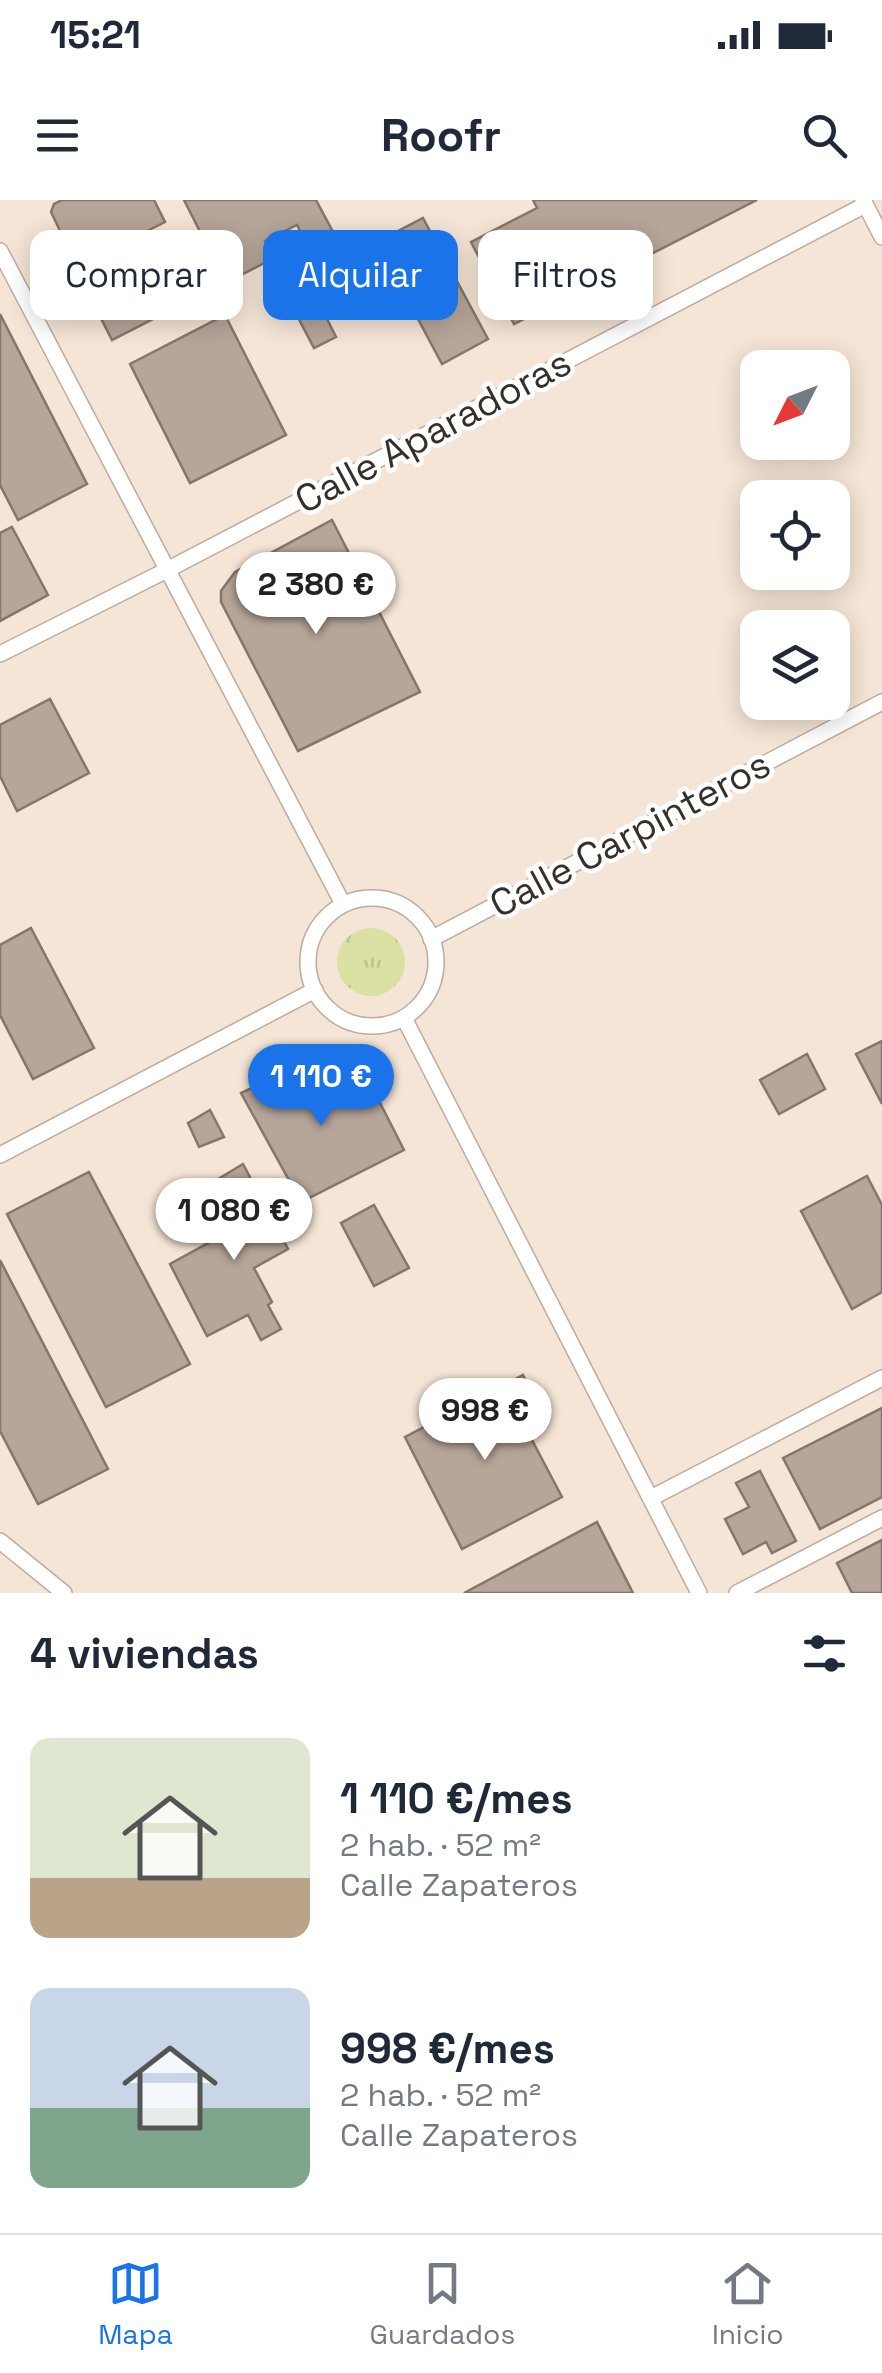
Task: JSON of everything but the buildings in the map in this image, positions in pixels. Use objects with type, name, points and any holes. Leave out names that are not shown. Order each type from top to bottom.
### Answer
[{"type":"street","points":[[864,202],[882,237]]},
{"type":"street","name":"Calle Aparadoras","points":[[0,654],[864,202]]},
{"type":"street","points":[[0,251],[343,904]]},
{"type":"street","name":"Calle Carpinteros","points":[[432,939],[882,702]]},
{"type":"street","points":[[364,898],[385,899],[420,920],[432,939],[435,974],[429,992],[404,1018],[384,1025],[362,1025],[342,1018],[324,1005],[315,990],[308,968],[309,949],[316,930],[343,904],[364,898]]},
{"type":"street","points":[[0,1155],[315,990]]},
{"type":"street","points":[[404,1018],[700,1593]]},
{"type":"street","points":[[651,1498],[882,1378]]},
{"type":"street","points":[[736,1593],[882,1518]]},
{"type":"street","points":[[0,1541],[64,1593]]},
{"type":"green space","points":[[371,928],[384,930],[395,938],[403,949],[403,975],[395,986],[384,994],[371,996],[358,994],[347,986],[339,975],[337,962],[339,949],[347,938],[358,930]]}]
